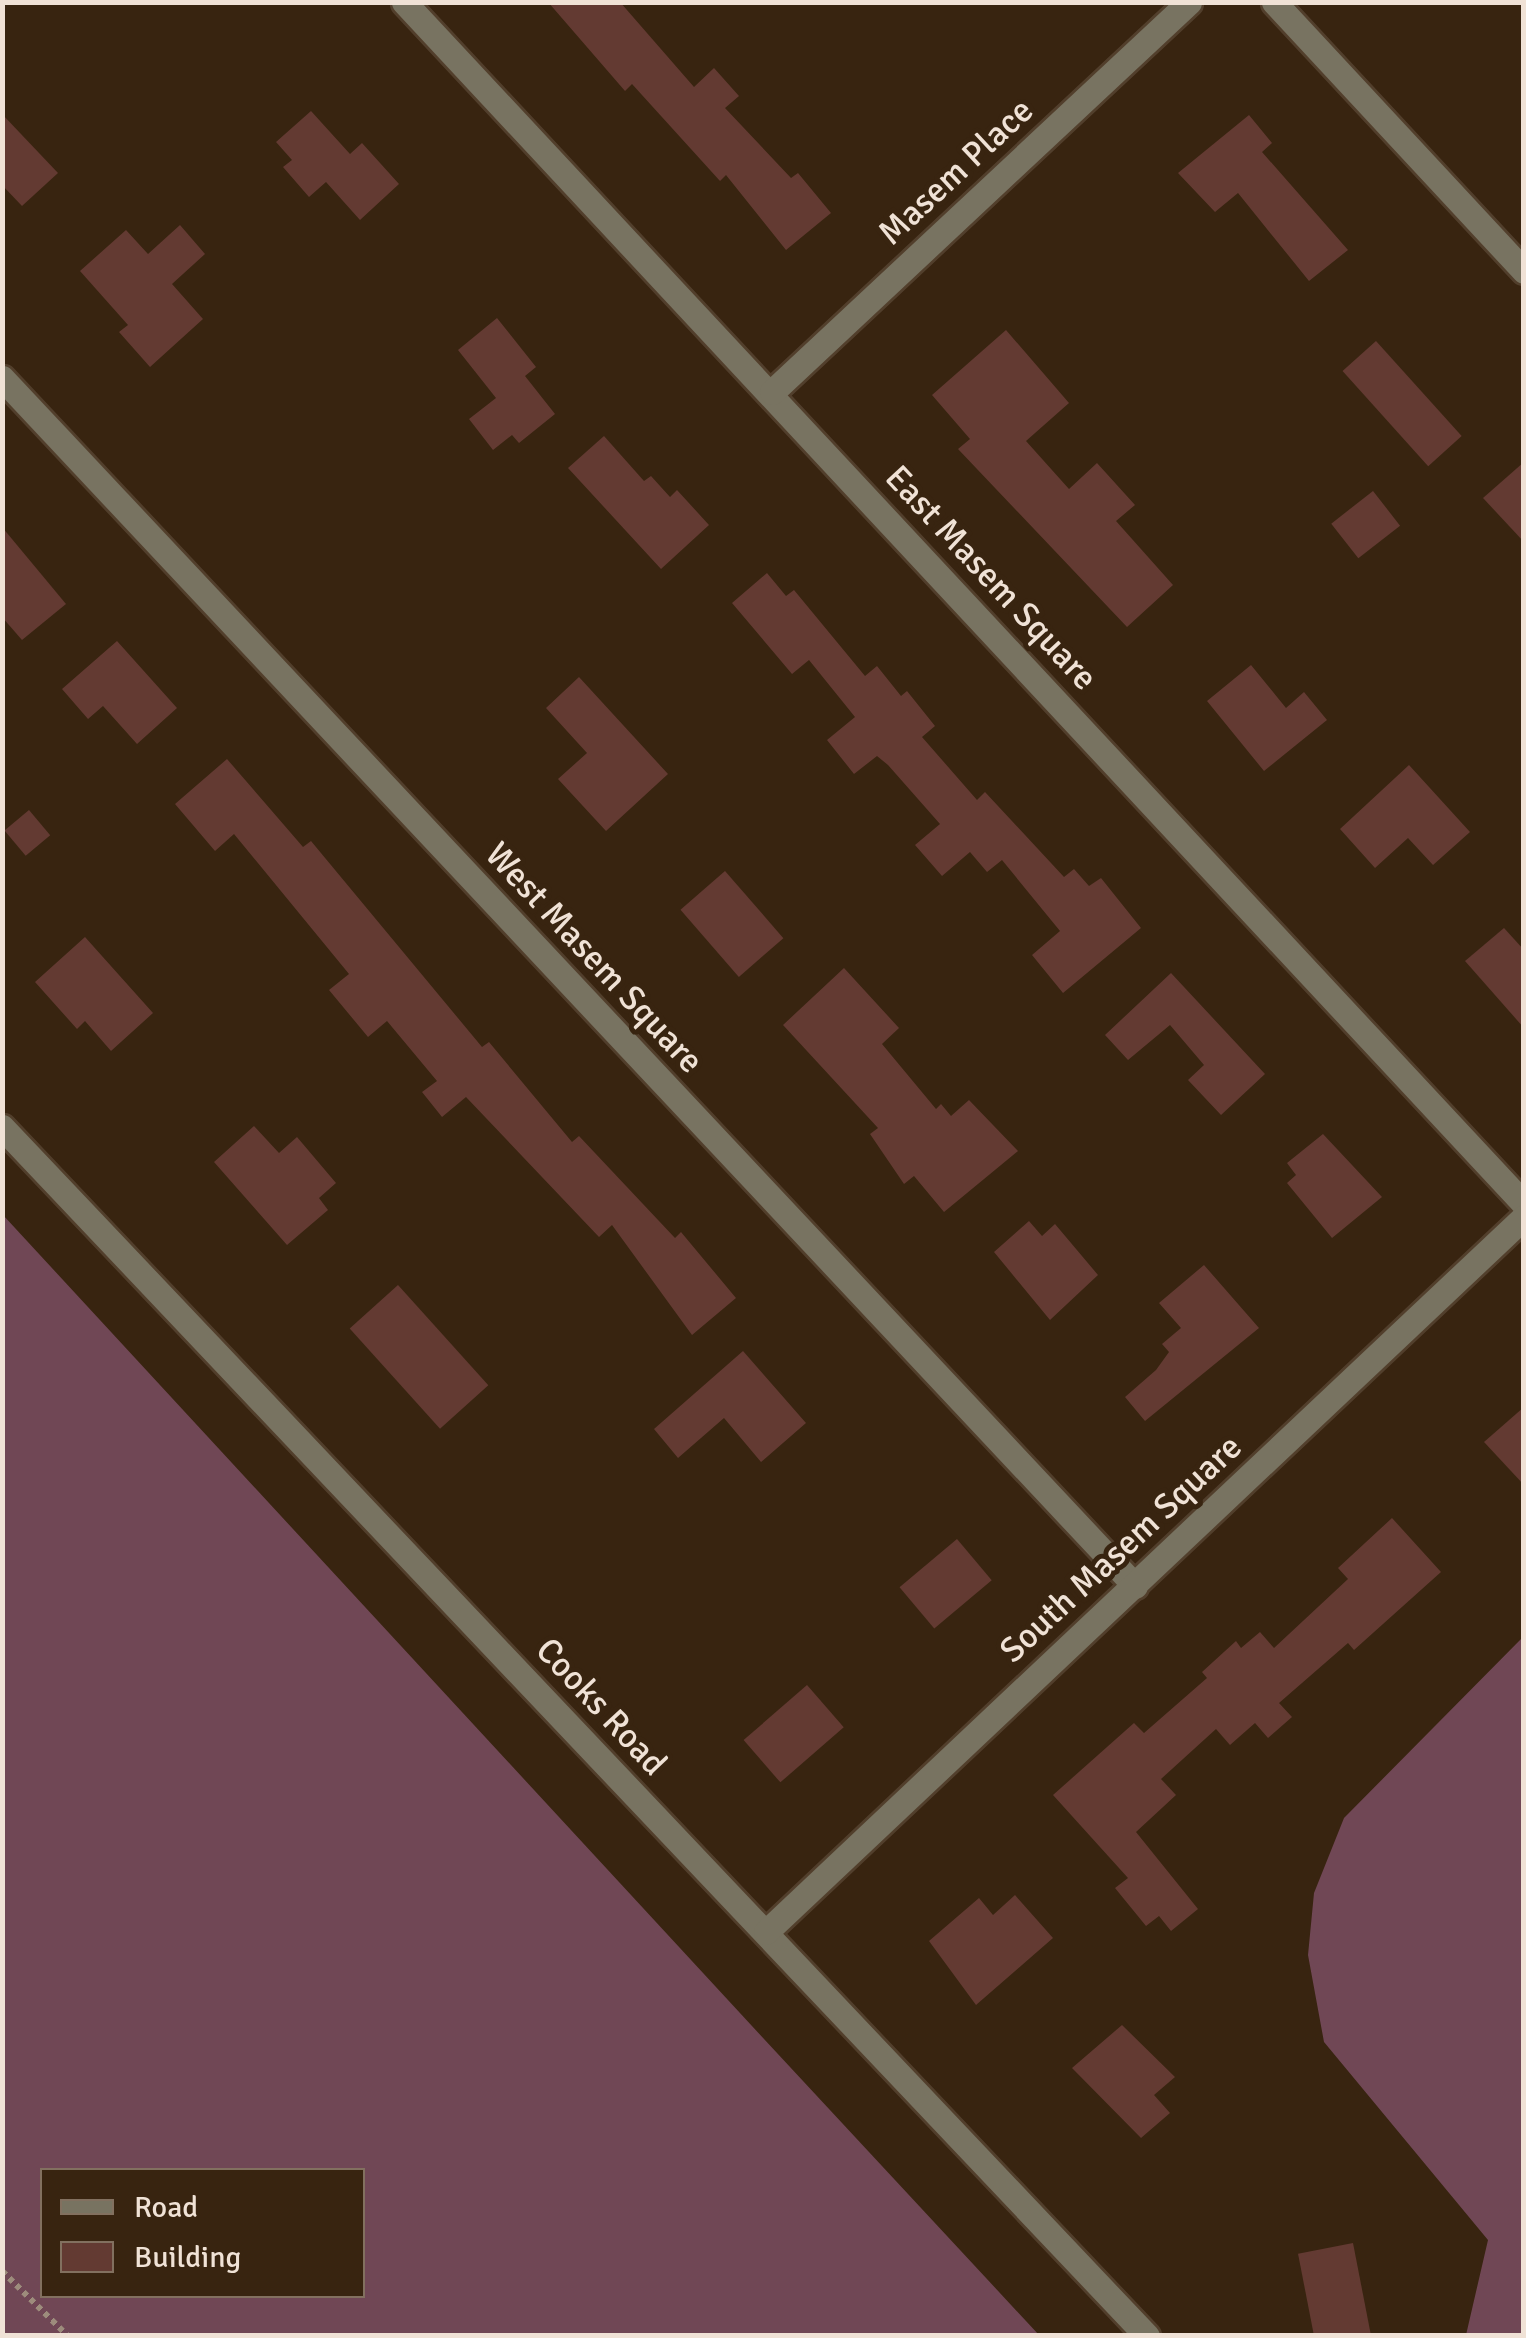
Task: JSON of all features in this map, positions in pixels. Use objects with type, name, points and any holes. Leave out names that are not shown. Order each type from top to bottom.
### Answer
[{"type":"street","name":"East Masem Square","points":[[404,2],[772,392],[1524,1204]]},
{"type":"street","name":"Masem Place","points":[[772,392],[1189,2]]},
{"type":"street","points":[[1274,2],[1524,271]]},
{"type":"street","name":"West Masem Square","points":[[2,378],[1134,1586]]},
{"type":"street","name":"Cooks Road","points":[[2,1128],[1147,2336]]},
{"type":"street","name":"South Masem Square","points":[[766,1932],[1524,1216]]},
{"type":"path","points":[[2,2271],[68,2336]]},
{"type":"shaded area","points":[[3,1215],[764,2039],[1039,2335],[3,2335]]},
{"type":"shaded area","points":[[1523,1637],[1523,2335],[1466,2335],[1488,2240],[1324,2042],[1308,1955],[1314,1893],[1344,1818]]},
{"type":"building","points":[[548,2],[620,2],[694,87],[714,68],[739,96],[725,108],[791,178],[798,173],[831,213],[786,250],[726,175],[720,181],[632,84],[625,91]]},
{"type":"building","points":[[311,111],[350,154],[362,143],[399,184],[360,220],[326,182],[309,197],[283,167],[292,160],[276,142]]},
{"type":"building","points":[[2,114],[58,173],[22,206],[2,185]]},
{"type":"building","points":[[1249,115],[1272,143],[1262,152],[1348,250],[1309,281],[1238,193],[1215,212],[1178,173]]},
{"type":"building","points":[[180,225],[205,254],[172,284],[203,319],[150,367],[119,332],[128,325],[80,271],[126,230],[148,254]]},
{"type":"building","points":[[497,318],[536,367],[525,376],[555,414],[519,443],[512,435],[493,450],[469,419],[496,398],[458,350]]},
{"type":"building","points":[[1006,330],[1069,403],[1026,441],[1069,489],[1097,463],[1135,505],[1116,521],[1173,585],[1127,627],[958,449],[970,439],[932,395]]},
{"type":"building","points":[[1376,341],[1462,436],[1428,466],[1343,371]]},
{"type":"building","points":[[604,436],[644,481],[651,476],[670,497],[677,490],[709,525],[661,569],[568,468]]},
{"type":"building","points":[[1524,462],[1524,542],[1483,498]]},
{"type":"building","points":[[1373,491],[1400,526],[1358,558],[1331,524]]},
{"type":"building","points":[[2,527],[66,604],[22,640],[2,617]]},
{"type":"building","points":[[767,573],[786,596],[794,590],[865,676],[877,666],[901,696],[907,691],[935,726],[922,737],[977,800],[985,792],[1064,877],[1074,869],[1089,886],[1101,878],[1141,928],[1063,993],[1032,955],[1060,931],[1002,860],[987,872],[970,852],[942,876],[915,845],[940,824],[877,756],[854,774],[827,740],[855,717],[809,660],[792,674],[732,603]]},
{"type":"building","points":[[117,641],[177,708],[137,744],[103,706],[88,719],[62,689]]},
{"type":"building","points":[[1251,665],[1286,708],[1304,692],[1327,720],[1264,771],[1207,701]]},
{"type":"building","points":[[579,677],[668,774],[606,831],[558,779],[587,753],[546,708]]},
{"type":"building","points":[[227,759],[303,847],[311,841],[482,1047],[489,1042],[572,1142],[579,1136],[675,1238],[681,1232],[736,1298],[692,1335],[612,1225],[599,1237],[466,1097],[442,1117],[422,1092],[437,1081],[387,1021],[368,1037],[329,990],[349,974],[234,834],[215,851],[175,804]]},
{"type":"building","points":[[1409,765],[1470,832],[1433,865],[1408,838],[1375,868],[1340,829]]},
{"type":"building","points":[[29,810],[50,835],[26,856],[4,831]]},
{"type":"building","points":[[725,871],[783,938],[739,977],[680,910]]},
{"type":"building","points":[[1504,928],[1524,950],[1524,1028],[1465,961]]},
{"type":"building","points":[[85,937],[153,1013],[111,1051],[85,1021],[77,1029],[35,982]]},
{"type":"building","points":[[844,968],[899,1028],[882,1044],[936,1109],[941,1104],[951,1116],[969,1100],[1018,1151],[944,1212],[914,1176],[904,1184],[870,1134],[878,1128],[783,1025]]},
{"type":"building","points":[[1171,973],[1265,1074],[1221,1115],[1188,1080],[1204,1065],[1170,1025],[1128,1060],[1105,1035]]},
{"type":"building","points":[[254,1126],[279,1153],[297,1137],[336,1183],[319,1198],[328,1210],[287,1245],[214,1162]]},
{"type":"building","points":[[1323,1134],[1382,1197],[1332,1238],[1287,1183],[1296,1175],[1287,1163]]},
{"type":"building","points":[[1029,1221],[1042,1236],[1055,1224],[1098,1275],[1050,1320],[994,1252]]},
{"type":"building","points":[[1204,1265],[1259,1328],[1145,1421],[1125,1397],[1156,1370],[1169,1352],[1162,1344],[1181,1328],[1159,1303]]},
{"type":"building","points":[[398,1285],[488,1385],[440,1429],[350,1328]]},
{"type":"building","points":[[743,1351],[806,1423],[761,1462],[724,1418],[678,1458],[654,1429]]},
{"type":"building","points":[[1524,1407],[1524,1485],[1484,1442]]},
{"type":"building","points":[[1392,1518],[1441,1572],[1354,1650],[1348,1643],[1279,1703],[1292,1717],[1268,1738],[1255,1723],[1230,1745],[1216,1729],[1161,1779],[1176,1795],[1136,1832],[1198,1909],[1171,1931],[1159,1916],[1146,1926],[1115,1888],[1128,1878],[1053,1795],[1134,1723],[1144,1733],[1207,1678],[1202,1672],[1236,1641],[1241,1648],[1260,1632],[1274,1648],[1348,1579],[1338,1568]]},
{"type":"building","points":[[957,1539],[992,1580],[934,1629],[900,1587]]},
{"type":"building","points":[[807,1685],[844,1727],[780,1782],[744,1740]]},
{"type":"building","points":[[1015,1895],[1053,1938],[976,2005],[929,1941],[979,1898],[993,1915]]},
{"type":"building","points":[[1122,2025],[1175,2077],[1154,2095],[1170,2113],[1141,2138],[1072,2068]]},
{"type":"building","points":[[1353,2243],[1371,2336],[1314,2336],[1298,2254]]}]
